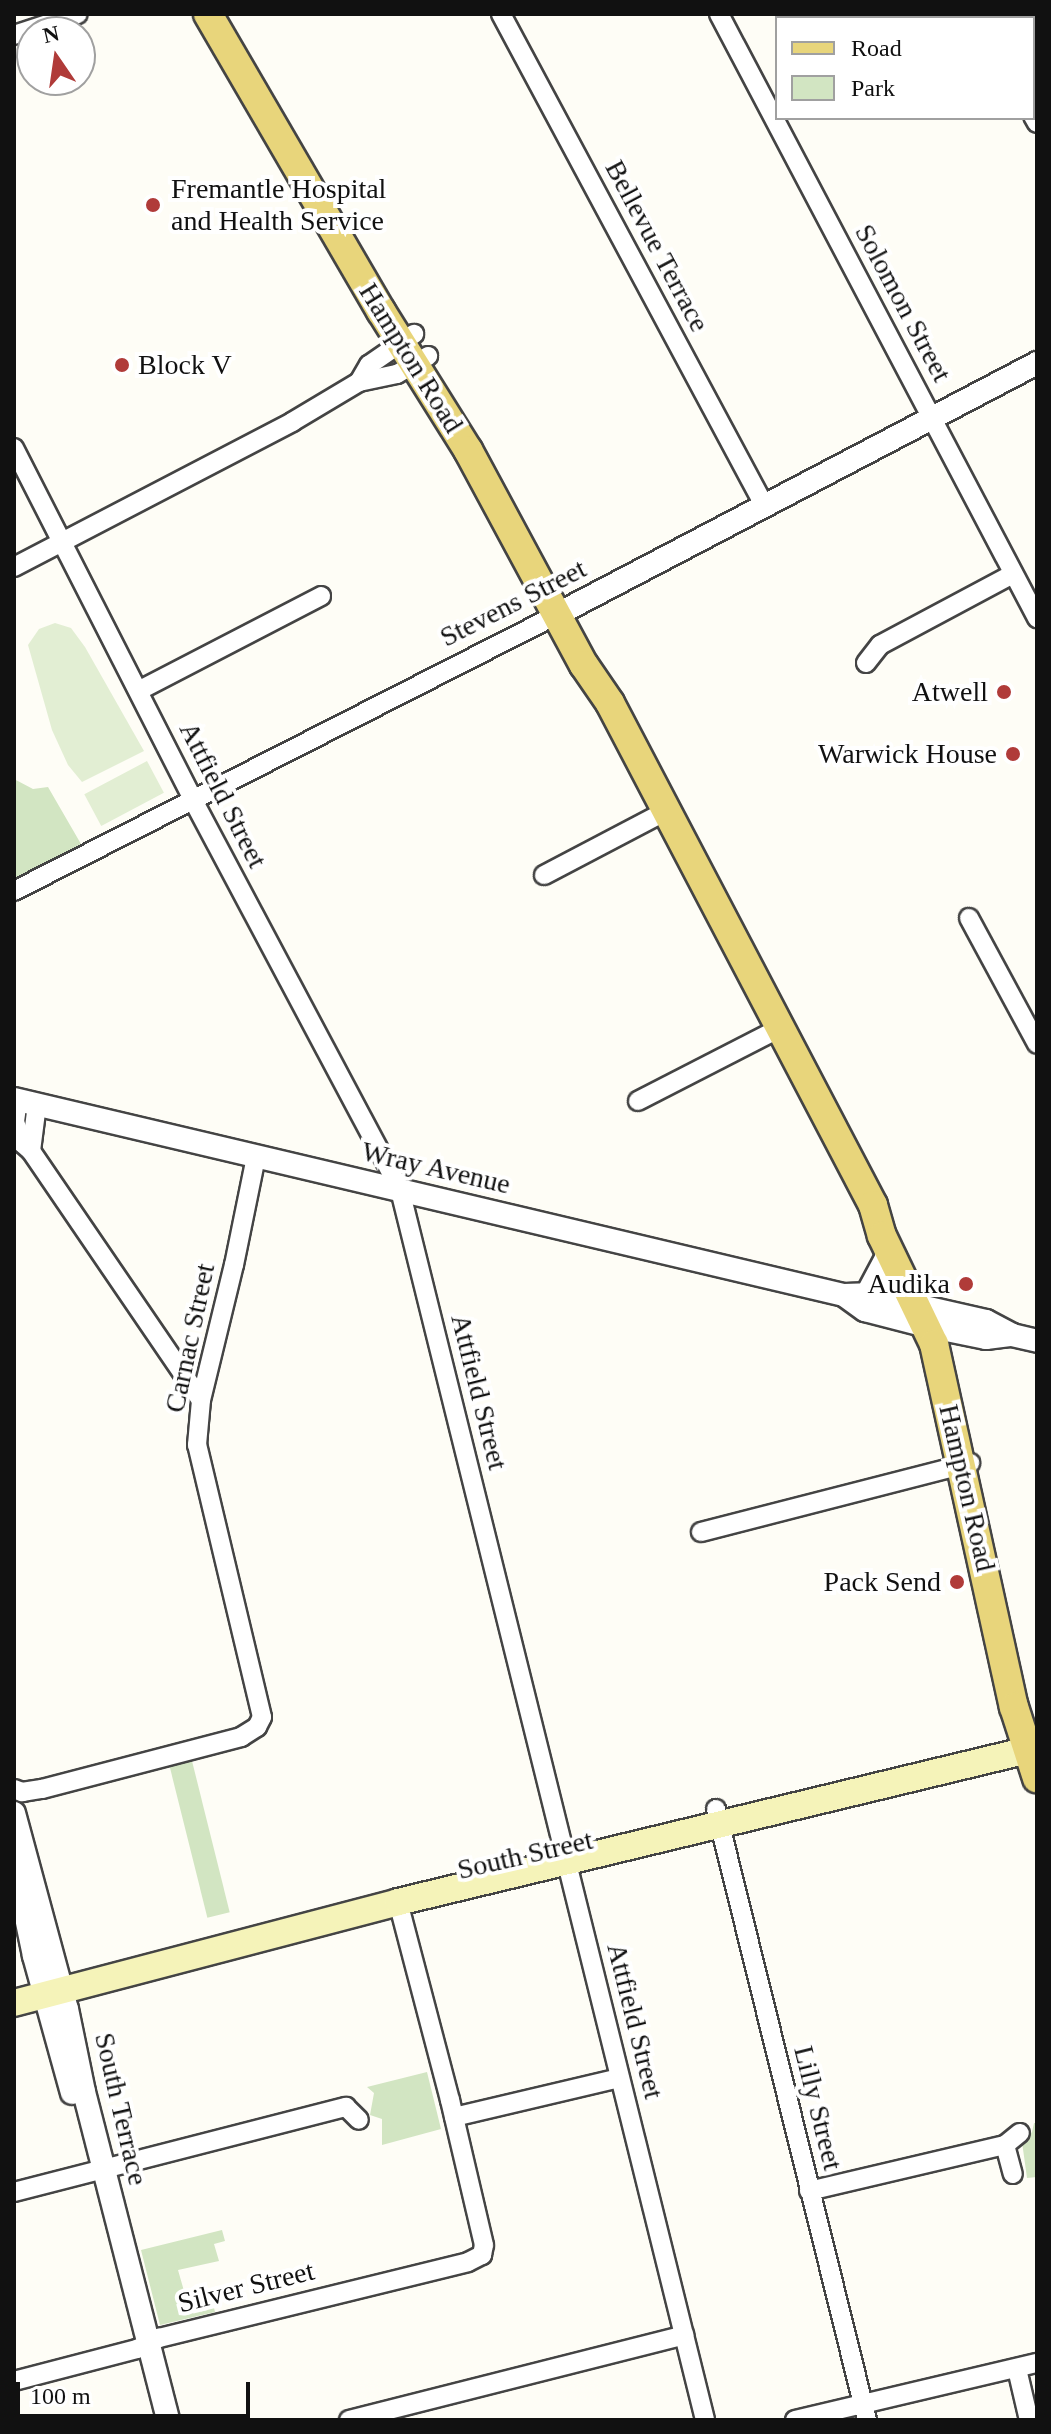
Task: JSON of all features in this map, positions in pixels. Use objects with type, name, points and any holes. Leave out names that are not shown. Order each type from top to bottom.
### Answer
[{"type":"main road","name":"Hampton Road","points":[[208,14],[414,349]]},
{"type":"main road","name":"Hampton Road","points":[[228,14],[563,611],[591,652],[610,703],[873,1205],[887,1245],[933,1318]]},
{"type":"main road","name":"Hampton Road","points":[[873,1205],[896,1229],[933,1318],[1032,1735],[1037,1778]]},
{"type":"main road","name":"South Street","points":[[14,2003],[51,1985],[1032,1735]]},
{"type":"main road","name":"South Street","points":[[14,1985],[51,1985],[398,1902],[565,1854]]},
{"type":"street","points":[[14,35],[78,14]]},
{"type":"street","name":"Bellevue Terrace","points":[[501,14],[764,505]]},
{"type":"street","name":"Solomon Street","points":[[719,14],[1037,618]]},
{"type":"street","points":[[14,567],[267,435],[359,382],[379,380],[414,349]]},
{"type":"street","name":"Stevens Street","points":[[14,891],[194,802],[1037,363]]},
{"type":"street","name":"Attfield Street","points":[[14,448],[140,690],[194,802],[400,1190],[705,2420]]},
{"type":"street","points":[[866,663],[880,645],[1013,574]]},
{"type":"street","points":[[140,690],[321,596]]},
{"type":"street","points":[[544,875],[666,811]]},
{"type":"street","points":[[969,918],[1037,1044]]},
{"type":"street","points":[[638,1101],[780,1028]]},
{"type":"street","points":[[23,1101],[17,1134],[201,1400]]},
{"type":"street","name":"Wray Avenue","points":[[23,1101],[844,1295],[867,1294],[933,1318]]},
{"type":"street","name":"Carnac Street","points":[[14,1789],[42,1789],[241,1737],[257,1727],[262,1717],[197,1445],[201,1400],[256,1157]]},
{"type":"street","points":[[867,1294],[886,1259],[887,1245]]},
{"type":"street","name":"Wray Avenue","points":[[844,1295],[865,1310],[986,1321],[1012,1335],[1037,1341]]},
{"type":"street","points":[[701,1532],[967,1464]]},
{"type":"street","name":"South Terrace","points":[[14,1813],[51,1985],[142,2345],[155,2420]]},
{"type":"street","name":"Lilly Street","points":[[718,1817],[865,2412]]},
{"type":"street","name":"South Terrace","points":[[14,1860],[51,1985]]},
{"type":"street","points":[[398,1902],[454,2117],[619,2078]]},
{"type":"street","points":[[14,2192],[346,2107],[359,2120]]},
{"type":"street","name":"Silver Street","points":[[14,2381],[468,2262],[482,2255],[484,2245],[454,2117]]},
{"type":"street","points":[[809,2191],[1012,2139],[1013,2174]]},
{"type":"street","points":[[349,2420],[684,2335]]},
{"type":"street","name":"South Terrace","points":[[142,2345],[168,2420]]},
{"type":"street","points":[[795,2420],[865,2412],[1037,2363]]},
{"type":"street","points":[[1017,2369],[1029,2420]]},
{"type":"green space","points":[[55,623],[71,628],[85,647],[144,751],[82,782],[68,765],[52,730],[28,645],[39,629]]},
{"type":"green space","points":[[147,761],[164,793],[101,826],[84,794]]},
{"type":"green space","points":[[14,779],[33,789],[48,787],[81,844],[14,879]]},
{"type":"green space","points":[[191,1757],[230,1912],[207,1918],[169,1763]]},
{"type":"green space","points":[[427,2072],[441,2129],[382,2145],[382,2119],[370,2115],[374,2093],[367,2087]]},
{"type":"green space","points":[[1034,2123],[1037,2123],[1037,2177],[1027,2178],[1022,2142],[1032,2132]]},
{"type":"green space","points":[[222,2230],[225,2241],[214,2244],[219,2261],[178,2270],[184,2291],[189,2290],[191,2295],[210,2291],[215,2312],[160,2325],[141,2250]]},
{"type":"place","name":"Fremantle Hospital and Health Service","points":[[153,205]]},
{"type":"place","name":"Block V","points":[[122,365]]},
{"type":"place","name":"Atwell","points":[[1004,692]]},
{"type":"place","name":"Warwick House","points":[[1013,754]]},
{"type":"place","name":"Audika","points":[[966,1284]]},
{"type":"place","name":"Pack Send","points":[[957,1582]]}]
